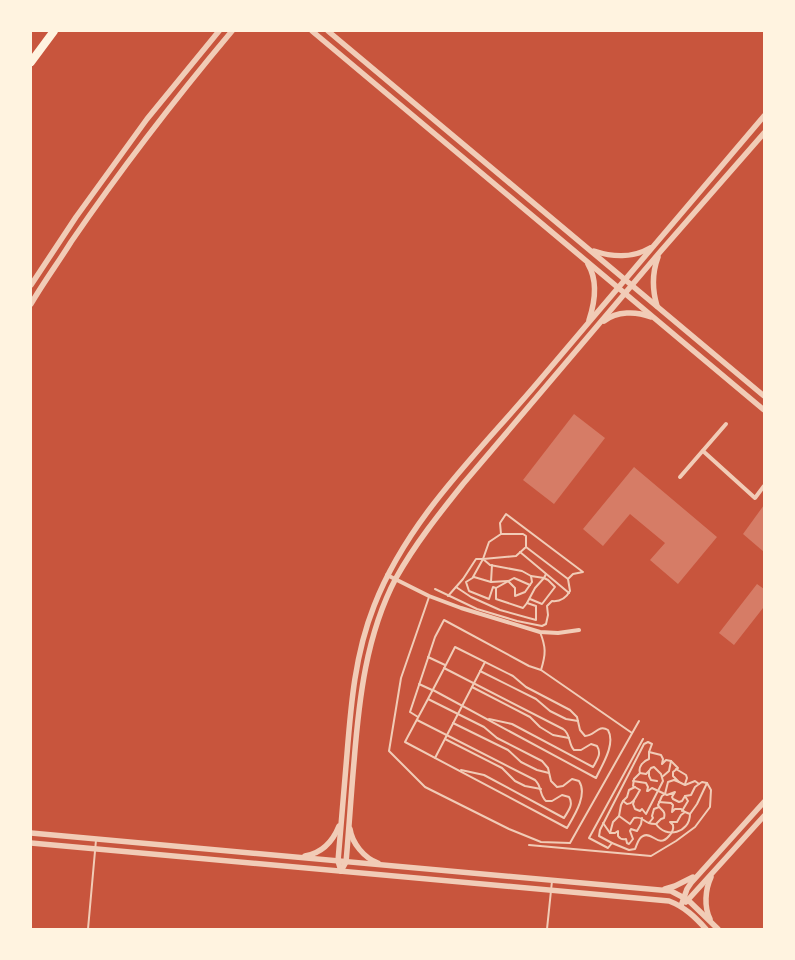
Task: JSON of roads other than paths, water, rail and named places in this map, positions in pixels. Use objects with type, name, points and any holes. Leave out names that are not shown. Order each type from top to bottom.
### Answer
[{"type":"highway","points":[[31,62],[54,31]]},
{"type":"street","points":[[31,285],[76,217],[147,119],[219,31]]},
{"type":"street","points":[[31,304],[84,223],[124,167],[181,92],[232,31]]},
{"type":"street","points":[[312,31],[764,410]]},
{"type":"street","points":[[328,31],[764,396]]},
{"type":"street","points":[[341,871],[338,861],[354,677],[361,647],[374,607],[387,575],[402,548],[425,514],[455,477],[764,116]]},
{"type":"street","points":[[341,871],[346,862],[358,716],[363,676],[375,630],[396,579],[413,550],[433,521],[463,484],[660,252],[764,133]]},
{"type":"street","points":[[590,250],[601,254],[623,256],[643,252],[654,246]]},
{"type":"street","points":[[657,306],[653,284],[656,264],[660,252]]},
{"type":"street","points":[[586,260],[592,273],[595,288],[592,311],[588,323]]},
{"type":"street","points":[[599,325],[608,318],[626,313],[646,315],[656,319]]},
{"type":"street","points":[[680,477],[726,424]]},
{"type":"street","points":[[703,451],[755,498],[764,486]]},
{"type":"street","points":[[387,575],[430,596],[468,611],[540,632],[558,633],[579,630]]},
{"type":"street","points":[[681,906],[686,898],[691,883],[764,802]]},
{"type":"street","points":[[686,898],[714,871],[764,816]]},
{"type":"street","points":[[298,857],[311,855],[320,851],[329,844],[336,834],[341,820]]},
{"type":"street","points":[[349,822],[351,833],[359,849],[373,861],[384,865]]},
{"type":"street","points":[[31,833],[671,892],[686,898],[718,929]]},
{"type":"street","points":[[31,843],[670,901],[690,912],[706,929]]},
{"type":"street","points":[[654,890],[675,886],[692,878],[702,871]]},
{"type":"street","points":[[712,923],[708,914],[706,897],[709,881],[714,871]]},
{"type":"lane","points":[[501,534],[500,523],[506,514],[583,572],[573,574],[568,579]]},
{"type":"lane","points":[[472,578],[483,559],[489,542],[501,534],[523,534],[526,536],[526,547]]},
{"type":"lane","points":[[448,596],[476,559],[516,556],[526,547]]},
{"type":"lane","points":[[526,547],[568,579],[569,593],[559,602],[552,601],[547,606]]},
{"type":"lane","points":[[520,552],[569,593]]},
{"type":"lane","points":[[483,559],[492,565],[522,570],[531,576],[548,580],[555,587],[542,604]]},
{"type":"lane","points":[[491,582],[492,565]]},
{"type":"lane","points":[[496,588],[496,599],[523,608],[546,574]]},
{"type":"lane","points":[[508,581],[491,582],[474,576],[466,582],[469,591],[489,599],[493,587],[496,588],[514,578],[530,585]]},
{"type":"lane","points":[[508,581],[514,588],[515,596],[525,592],[532,582],[531,576]]},
{"type":"lane","points":[[456,587],[470,597],[500,610],[536,620],[536,606],[527,603]]},
{"type":"lane","points":[[435,590],[478,608],[517,621],[542,626],[546,624],[548,615],[547,606]]},
{"type":"lane","points":[[430,596],[401,678],[389,751],[426,787],[509,829],[541,842],[570,843],[639,721]]},
{"type":"lane","points":[[530,599],[547,606]]},
{"type":"lane","points":[[458,770],[484,775],[564,818],[571,803],[569,797],[562,795],[549,802],[543,799],[541,789],[538,782],[535,780],[447,735],[410,712],[435,637],[444,620],[529,666],[541,670],[632,733]]},
{"type":"lane","points":[[540,632],[545,644],[545,657],[541,670]]},
{"type":"lane","points":[[419,684],[433,690],[596,778],[607,756],[610,737],[608,730],[601,728],[592,735],[585,736],[580,730],[574,713],[570,710],[526,687],[512,676],[455,647],[433,690],[428,699],[405,742],[567,828],[579,808],[582,788],[579,781],[572,779],[563,786],[556,787],[551,781],[546,764],[542,761],[510,745],[492,734],[484,727],[428,699]]},
{"type":"lane","points":[[428,657],[474,683],[563,728],[566,731],[572,748],[577,751],[591,744],[598,746],[600,752],[593,767],[512,724],[486,719]]},
{"type":"lane","points":[[435,758],[485,662]]},
{"type":"lane","points":[[480,671],[536,699],[550,711],[566,719],[578,722]]},
{"type":"lane","points":[[472,687],[530,717],[540,727],[549,733],[569,738]]},
{"type":"lane","points":[[453,723],[508,750],[526,765],[537,770],[549,772]]},
{"type":"lane","points":[[445,739],[502,768],[516,781],[525,786],[541,789]]},
{"type":"lane","points":[[612,843],[608,848],[590,838],[643,739]]},
{"type":"lane","points":[[633,782],[640,773],[639,770],[645,760],[649,759],[649,752],[652,744],[648,742],[644,744],[600,830],[599,836],[629,850],[635,849],[640,838],[643,836],[651,836],[658,841],[666,839],[672,833],[673,828],[670,822],[677,822],[681,814],[684,812],[688,801],[685,796]]},
{"type":"lane","points":[[649,752],[661,755],[663,759],[662,764],[666,760],[671,761],[678,768],[673,772],[673,776],[679,782]]},
{"type":"lane","points":[[662,777],[669,770],[671,761]]},
{"type":"lane","points":[[633,782],[633,786],[640,790],[633,804],[635,809],[642,809],[646,814],[663,781],[662,777],[654,767],[651,768],[646,774],[640,773]]},
{"type":"lane","points":[[676,769],[686,775],[685,785]]},
{"type":"lane","points":[[650,771],[649,776],[651,780],[657,780]]},
{"type":"lane","points":[[659,807],[659,802],[665,794],[668,782],[674,780],[685,785],[695,781],[699,784]]},
{"type":"lane","points":[[633,782],[646,783],[648,787],[647,791],[652,788],[670,795],[675,792],[672,797],[678,802],[682,801],[685,796],[691,795],[695,787],[702,782],[707,783]]},
{"type":"lane","points":[[635,787],[629,790],[627,797],[623,801],[619,810],[620,816],[630,824],[634,818],[642,818],[648,823],[656,824],[658,828],[672,833],[678,833],[683,830],[690,819],[690,814],[697,804],[707,783]]},
{"type":"lane","points":[[529,845],[651,856],[695,828],[710,808],[711,790],[707,783]]},
{"type":"lane","points":[[623,801],[630,804],[634,801]]},
{"type":"lane","points":[[659,802],[671,803],[673,805],[672,812],[675,809],[681,809],[690,814]]},
{"type":"lane","points":[[648,823],[653,818],[652,812],[659,807]]},
{"type":"lane","points":[[656,824],[660,819],[664,818],[665,814],[659,807]]},
{"type":"lane","points":[[610,833],[615,818],[620,816]]},
{"type":"lane","points":[[610,833],[615,833],[618,830],[619,838],[623,840],[626,839],[627,843],[629,844],[633,839],[631,829],[637,831],[641,824],[642,818]]},
{"type":"lane","points":[[603,824],[610,833]]},
{"type":"lane","points":[[88,929],[96,839]]},
{"type":"lane","points":[[547,929],[552,881]]}]
